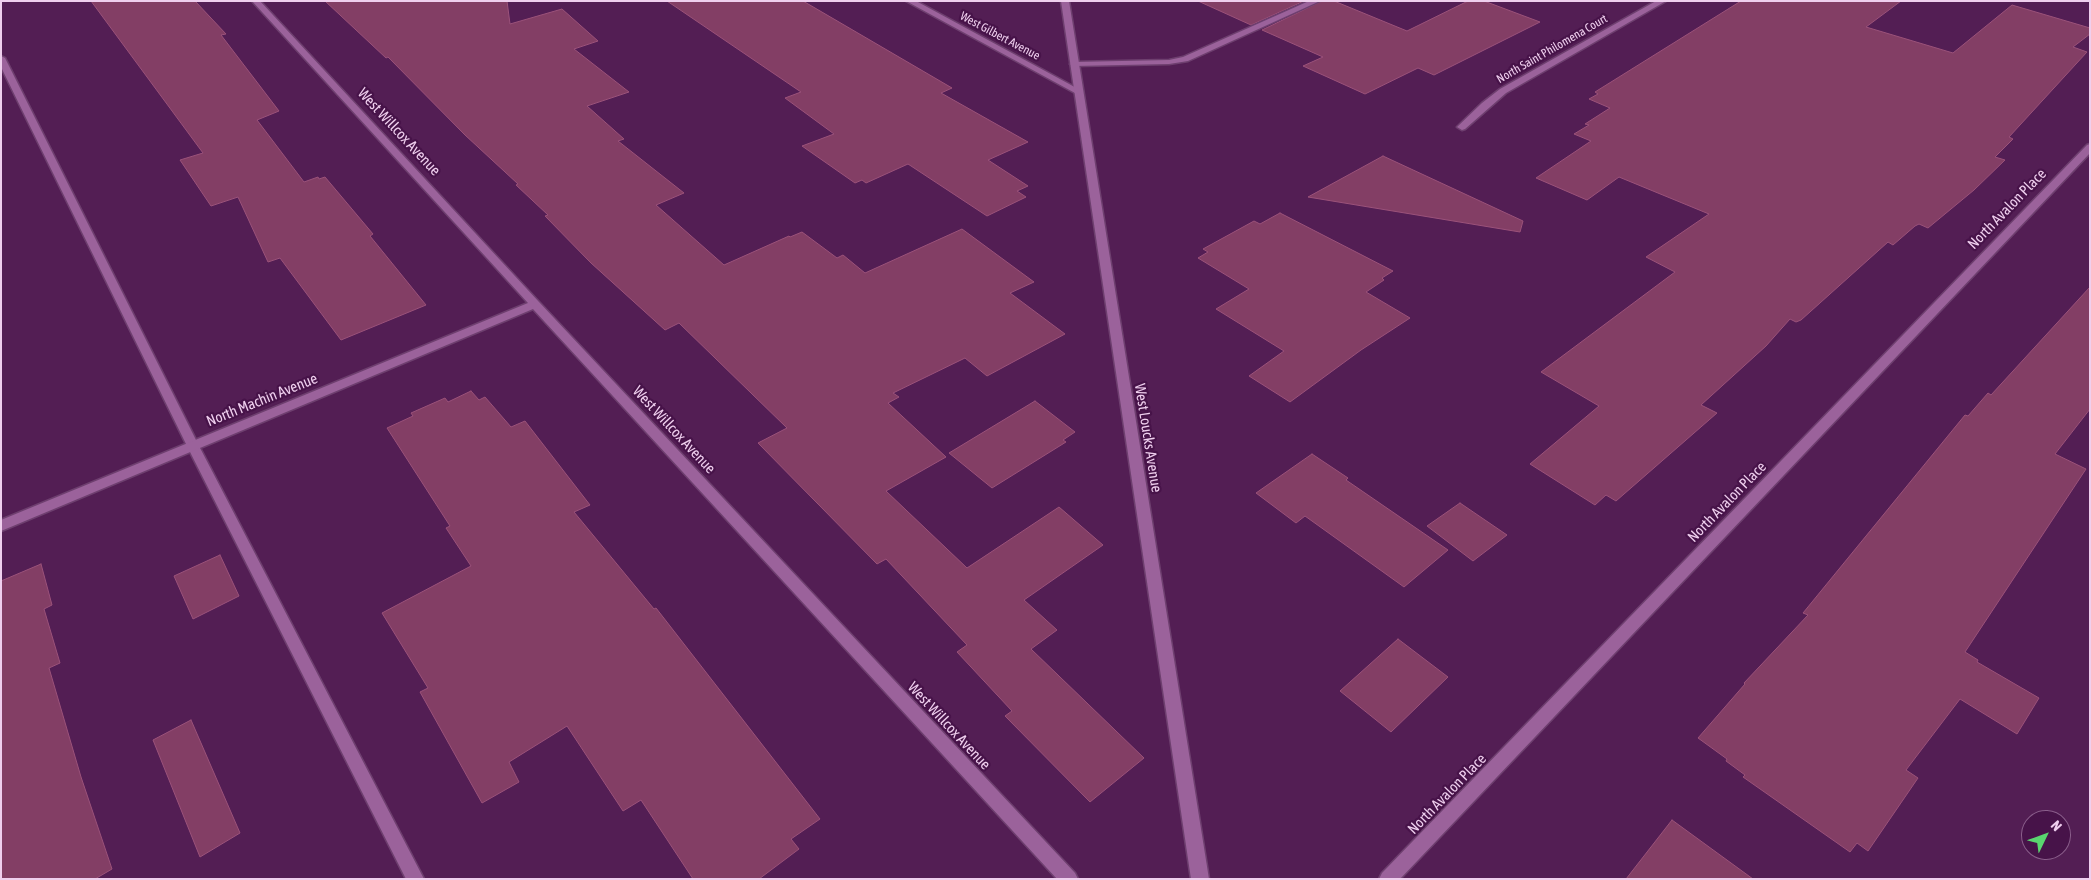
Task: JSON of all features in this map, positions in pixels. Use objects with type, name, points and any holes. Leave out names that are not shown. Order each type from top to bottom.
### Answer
[{"type":"street","name":"West Willcox Avenue","points":[[256,1],[534,304],[1069,879]]},
{"type":"street","name":"West Gilbert Avenue","points":[[910,1],[1078,91]]},
{"type":"street","name":"West Loucks Avenue","points":[[1065,1],[1200,879]]},
{"type":"street","points":[[1074,64],[1169,62],[1185,59],[1316,1]]},
{"type":"street","name":"North Saint Philomena Court","points":[[1462,127],[1503,91],[1662,1]]},
{"type":"street","points":[[1,58],[193,446],[415,879]]},
{"type":"street","name":"North Avalon Place","points":[[1388,879],[2090,147]]},
{"type":"street","name":"North Machin Avenue","points":[[1,526],[534,304]]},
{"type":"building","points":[[91,1],[195,1],[226,34],[221,35],[279,111],[257,120],[304,182],[318,177],[319,179],[325,177],[373,234],[370,236],[426,305],[341,340],[280,258],[268,262],[238,197],[211,206],[180,160],[203,153]]},
{"type":"building","points":[[325,1],[507,1],[510,24],[562,9],[598,41],[574,49],[629,92],[587,106],[624,139],[618,141],[684,193],[656,205],[724,265],[802,232],[837,258],[843,255],[865,273],[962,229],[1034,282],[1010,293],[1065,334],[987,376],[965,358],[893,393],[899,397],[888,403],[946,457],[886,491],[967,568],[1059,507],[1103,545],[1024,600],[1057,630],[1031,649],[1144,758],[1090,802],[1005,716],[1012,711],[957,652],[967,645],[886,559],[877,564],[758,443],[787,428],[679,323],[665,330],[591,263],[545,216],[548,215],[516,185],[518,184],[465,135],[388,57],[386,58]]},
{"type":"building","points":[[667,1],[803,1],[952,88],[941,93],[1028,142],[988,160],[1028,186],[1017,191],[1026,197],[987,216],[908,164],[866,183],[862,180],[855,183],[802,146],[834,134],[785,98],[801,92]]},
{"type":"building","points":[[1198,1],[1304,1],[1251,25]]},
{"type":"building","points":[[1322,1],[1334,1],[1407,31],[1468,1],[1484,1],[1540,22],[1434,75],[1418,68],[1365,94],[1303,66],[1323,57],[1262,30]]},
{"type":"building","points":[[1741,1],[1901,1],[1866,27],[1953,53],[2012,5],[2090,28],[2090,34],[2073,47],[2087,52],[2009,137],[2013,139],[1995,157],[2005,160],[1974,190],[1928,228],[1919,224],[1893,245],[1888,242],[1801,320],[1796,322],[1790,319],[1766,346],[1701,405],[1717,413],[1616,501],[1606,495],[1595,505],[1530,464],[1599,406],[1541,372],[1675,272],[1646,257],[1709,214],[1619,177],[1587,200],[1536,178],[1591,141],[1574,134],[1589,125],[1585,124],[1610,108],[1589,99],[1598,94],[1595,92]]},
{"type":"building","points":[[1383,156],[1523,221],[1520,232],[1308,197]]},
{"type":"building","points":[[1280,213],[1393,271],[1382,278],[1384,280],[1366,292],[1410,318],[1361,350],[1290,402],[1249,376],[1284,351],[1216,309],[1249,289],[1198,258],[1208,252],[1203,249],[1254,221],[1260,224]]},
{"type":"building","points":[[2090,287],[2090,409],[2055,454],[2086,469],[1965,652],[1978,660],[1977,662],[2039,698],[2017,734],[1960,699],[1906,770],[1918,778],[1868,851],[1857,843],[1850,852],[1743,777],[1745,775],[1726,761],[1727,759],[1698,738],[1744,683],[1808,615],[1803,613],[1965,415],[1968,416],[1988,393],[1991,395]]},
{"type":"building","points":[[471,391],[479,400],[485,397],[511,427],[525,421],[590,505],[574,512],[654,609],[656,608],[820,819],[791,839],[799,849],[759,879],[693,879],[641,800],[623,811],[567,726],[509,762],[519,782],[482,803],[420,692],[428,688],[382,613],[471,566],[446,528],[450,526],[387,428],[413,416],[411,413],[445,398],[448,402]]},
{"type":"building","points":[[1035,401],[1075,432],[1063,440],[1066,442],[992,488],[949,453]]},
{"type":"building","points":[[1312,454],[1348,478],[1346,480],[1448,550],[1404,587],[1305,516],[1296,523],[1256,493]]},
{"type":"building","points":[[1460,503],[1507,535],[1473,561],[1427,526]]},
{"type":"building","points":[[220,555],[239,596],[193,619],[174,576]]},
{"type":"building","points":[[41,564],[52,605],[44,609],[60,663],[49,668],[81,777],[112,869],[95,879],[1,879],[1,581]]},
{"type":"building","points":[[1398,639],[1448,677],[1391,732],[1340,691]]},
{"type":"building","points":[[191,720],[240,833],[200,857],[153,740]]},
{"type":"building","points":[[1672,820],[1753,879],[1626,879]]}]
